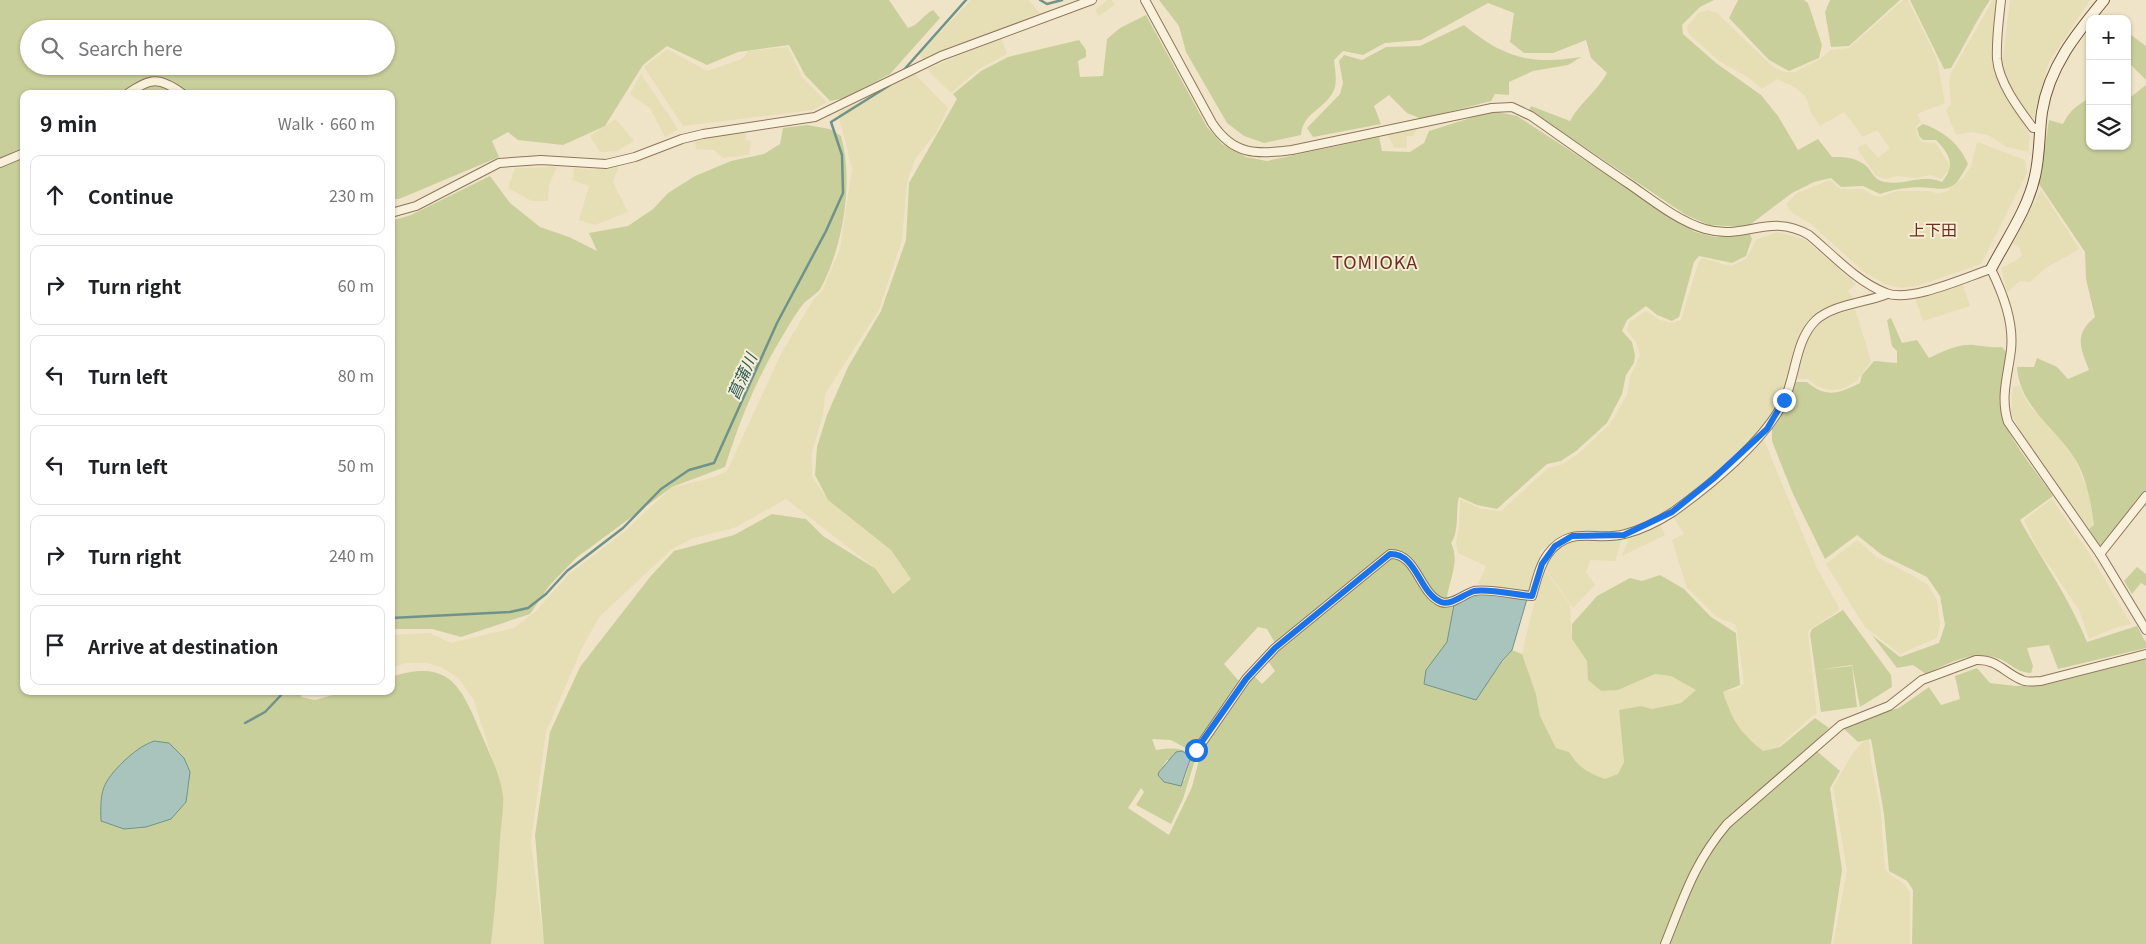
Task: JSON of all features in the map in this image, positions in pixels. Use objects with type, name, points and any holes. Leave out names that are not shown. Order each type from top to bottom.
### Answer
[{"type":"street","points":[[395,212],[416,206],[499,163],[541,160],[606,164],[635,157],[682,139],[703,134],[815,117],[941,56],[1092,0]]},
{"type":"street","points":[[1145,0],[1218,133],[1236,148],[1265,153],[1292,150],[1492,108],[1512,107],[1531,116],[1651,199],[1682,218],[1704,229],[1724,233],[1777,224],[1799,229],[1861,279],[1886,294]]},
{"type":"street","points":[[2001,0],[1997,59],[2000,72],[2023,114],[2033,128],[2041,128]]},
{"type":"street","points":[[1196,750],[1246,679],[1270,653],[1288,636],[1390,554],[1398,554],[1405,558],[1429,592],[1440,602],[1447,603],[1477,590],[1532,596],[1547,555],[1564,540],[1572,536],[1624,535],[1672,512],[1713,479],[1767,429],[1784,400],[1805,336],[1817,319],[1828,313],[1886,294],[1918,293],[1990,269],[2027,199],[2035,177],[2047,90],[2056,67],[2066,48],[2104,0]]},
{"type":"street","points":[[133,90],[144,82],[152,80],[177,90]]},
{"type":"street","points":[[0,163],[20,155]]},
{"type":"street","points":[[1990,269],[2001,291],[2008,314],[2011,348],[2003,399],[2008,422],[2100,554],[2145,626]]},
{"type":"street","points":[[2100,554],[2146,496]]},
{"type":"street","points":[[1665,944],[1692,875],[1713,840],[1727,824],[1847,721],[1889,706],[1922,680],[1976,660],[1985,659],[1997,664],[2022,680],[2030,682],[2146,654]]},
{"type":"shaded area","points":[[971,0],[1029,0],[1040,13],[922,59],[919,54]]},
{"type":"shaded area","points":[[1107,0],[1112,0],[1115,5],[1099,16],[1095,10]]},
{"type":"shaded area","points":[[1903,0],[1908,0],[1937,59],[1945,103],[1917,114],[1921,122],[1916,126],[1917,136],[1922,142],[1936,143],[1949,164],[1949,170],[1941,179],[1931,175],[1916,178],[1897,176],[1886,179],[1876,176],[1857,148],[1866,144],[1878,158],[1890,148],[1877,130],[1863,137],[1844,112],[1820,126],[1811,113],[1806,97],[1796,88],[1777,79],[1762,89],[1749,78],[1719,61],[1688,33],[1687,27],[1698,13],[1708,10],[1717,13],[1773,67],[1784,72],[1795,72],[1820,59],[1831,50],[1849,48]]},
{"type":"shaded area","points":[[1993,0],[1998,0],[1992,61],[1995,72],[2030,136],[2028,152],[2007,147],[1988,135],[1971,132],[1956,135],[1946,110],[1951,104],[1949,82],[1951,73]]},
{"type":"shaded area","points":[[2010,0],[2090,0],[2048,64],[2034,118],[2030,118],[2014,92],[2002,65]]},
{"type":"shaded area","points":[[1001,38],[1007,54],[979,69],[951,93],[927,69]]},
{"type":"shaded area","points":[[788,47],[802,77],[827,102],[813,110],[683,126],[644,67],[667,49],[707,71],[742,59],[748,51]]},
{"type":"shaded area","points":[[641,74],[678,129],[665,137],[650,108],[630,94]]},
{"type":"shaded area","points":[[915,74],[948,108],[936,133],[915,159],[907,182],[902,240],[879,310],[825,394],[823,415],[812,452],[812,477],[828,500],[891,550],[911,579],[893,594],[876,569],[786,499],[734,528],[693,538],[672,549],[599,617],[581,650],[546,732],[531,841],[544,944],[491,944],[503,795],[474,700],[459,679],[443,668],[427,663],[406,663],[395,667],[395,635],[430,633],[451,643],[514,628],[535,612],[568,575],[624,532],[671,488],[714,477],[727,471],[782,352],[813,300],[822,291],[840,249],[852,169],[838,113]]},
{"type":"shaded area","points":[[616,119],[634,141],[617,151],[600,152],[590,136]]},
{"type":"shaded area","points":[[1418,127],[1413,136],[1407,136],[1407,148],[1394,148],[1388,135]]},
{"type":"shaded area","points":[[746,131],[746,140],[751,141],[749,155],[723,158],[714,150],[696,149],[695,141]]},
{"type":"shaded area","points":[[1977,142],[2025,160],[2027,173],[1981,264],[1917,286],[1901,288],[1885,284],[1864,272],[1810,223],[1792,213],[1786,204],[1797,193],[1830,180],[1840,189],[1863,189],[1872,195],[1880,197],[1897,191],[1930,191],[1938,194],[1947,191],[1964,177],[1971,166]]},
{"type":"shaded area","points":[[619,165],[613,182],[628,212],[595,225],[579,220],[589,186],[573,180],[574,168],[592,170]]},
{"type":"shaded area","points":[[557,167],[549,185],[548,201],[532,201],[508,188],[515,168]]},
{"type":"shaded area","points":[[2041,190],[2079,248],[2047,267],[2030,282],[2020,281],[2007,292],[2001,268],[2017,260],[2022,255],[2019,246],[2012,244]]},
{"type":"shaded area","points":[[1777,232],[1804,239],[1856,284],[1848,291],[1854,299],[1821,311],[1808,322],[1798,341],[1789,376],[1776,409],[1765,426],[1709,479],[1651,521],[1621,533],[1572,532],[1561,536],[1539,552],[1542,560],[1533,587],[1526,591],[1478,584],[1486,566],[1458,553],[1456,543],[1459,528],[1460,499],[1481,509],[1501,511],[1548,468],[1563,464],[1579,453],[1610,424],[1627,395],[1630,377],[1640,355],[1636,342],[1627,330],[1629,322],[1646,311],[1660,320],[1673,323],[1681,320],[1698,264],[1702,258],[1731,266],[1746,259],[1756,240]]},
{"type":"shaded area","points":[[1962,283],[1970,306],[1923,321],[1915,298]]},
{"type":"shaded area","points":[[1855,309],[1871,361],[1857,381],[1842,389],[1830,390],[1818,387],[1808,379],[1797,379],[1806,343],[1817,325],[1835,315]]},
{"type":"shaded area","points":[[2019,386],[2030,407],[2046,421],[2074,457],[2088,491],[2094,525],[2089,529],[2022,435],[2011,412],[2013,387]]},
{"type":"shaded area","points":[[1764,440],[1816,566],[1839,608],[1838,611],[1809,630],[1808,633],[1817,714],[1811,717],[1778,747],[1763,751],[1741,732],[1728,708],[1723,692],[1740,688],[1744,683],[1736,625],[1717,617],[1687,588],[1672,540],[1684,534],[1672,515]]},
{"type":"shaded area","points":[[2052,499],[2091,556],[2131,624],[2112,629],[2089,639],[2079,610],[2037,548],[2024,520]]},
{"type":"shaded area","points":[[1660,524],[1665,535],[1622,556],[1629,538]]},
{"type":"shaded area","points":[[1622,538],[1615,561],[1590,560],[1586,572],[1595,585],[1573,608],[1545,568],[1551,557],[1570,542]]},
{"type":"shaded area","points":[[1857,540],[1877,557],[1928,585],[1937,600],[1940,625],[1937,638],[1900,654],[1865,627],[1826,564]]},
{"type":"shaded area","points":[[1545,570],[1570,605],[1572,639],[1587,661],[1588,680],[1601,691],[1618,690],[1655,674],[1671,676],[1697,690],[1681,703],[1652,709],[1641,706],[1619,710],[1624,762],[1618,774],[1605,779],[1588,773],[1575,762],[1569,752],[1556,748],[1540,716],[1536,694],[1522,654],[1531,615]]},
{"type":"shaded area","points":[[1869,740],[1871,762],[1881,812],[1885,869],[1904,884],[1910,892],[1910,944],[1833,944],[1847,871],[1833,787],[1853,753],[1863,742]]},
{"type":"green space","points":[[0,0],[889,0],[908,28],[915,25],[933,10],[940,18],[890,74],[845,98],[830,101],[805,75],[789,45],[738,52],[707,65],[667,46],[643,65],[605,126],[563,145],[518,140],[508,132],[492,141],[499,157],[399,199],[395,199],[395,90],[20,90],[20,695],[301,695],[301,697],[315,700],[333,695],[395,695],[395,676],[412,672],[429,671],[442,675],[461,692],[468,705],[498,774],[502,789],[503,806],[491,944],[0,944]]},
{"type":"green space","points":[[1159,0],[1714,0],[1700,7],[1682,25],[1683,34],[1716,63],[1761,95],[1778,116],[1798,150],[1818,139],[1832,157],[1859,161],[1881,181],[1893,183],[1927,179],[1942,182],[1949,170],[1950,160],[1945,150],[1936,140],[1923,140],[1919,136],[1917,128],[1923,124],[1937,130],[1950,139],[1960,150],[1968,164],[1957,182],[1950,187],[1938,189],[1924,187],[1898,189],[1880,194],[1863,186],[1841,187],[1831,178],[1814,182],[1792,193],[1747,227],[1709,225],[1686,215],[1529,110],[1531,106],[1570,121],[1607,73],[1591,58],[1586,40],[1553,53],[1524,53],[1510,42],[1514,13],[1488,3],[1421,40],[1385,43],[1363,55],[1343,51],[1334,60],[1336,81],[1333,92],[1306,121],[1301,135],[1264,143],[1244,136],[1227,123],[1186,52],[1179,26]]},
{"type":"green space","points":[[1738,0],[1804,0],[1808,3],[1822,45],[1819,58],[1789,71],[1769,60],[1729,18]]},
{"type":"green space","points":[[1830,0],[1900,0],[1849,46],[1831,47],[1825,12]]},
{"type":"green space","points":[[1910,0],[1990,0],[1951,68],[1944,69]]},
{"type":"green space","points":[[1146,15],[1207,127],[1222,144],[1246,157],[1267,161],[1379,137],[1382,151],[1410,152],[1424,143],[1429,131],[1493,111],[1517,116],[1695,232],[1715,237],[1750,234],[1752,239],[1746,256],[1732,263],[1699,256],[1694,262],[1679,317],[1672,321],[1657,315],[1646,306],[1627,320],[1622,331],[1632,342],[1635,355],[1634,363],[1626,375],[1622,394],[1607,423],[1576,451],[1561,461],[1547,464],[1497,509],[1477,505],[1459,497],[1456,527],[1451,543],[1455,556],[1454,570],[1447,597],[1454,605],[1447,642],[1426,670],[1494,672],[1512,650],[1522,654],[1536,694],[1540,716],[1556,748],[1569,752],[1584,769],[1605,779],[1618,774],[1624,762],[1619,710],[1641,706],[1652,709],[1681,703],[1696,690],[1671,676],[1655,674],[1618,690],[1601,691],[1588,680],[1587,661],[1572,639],[1572,624],[1597,596],[1630,578],[1642,581],[1660,575],[1684,589],[1711,617],[1736,633],[1740,685],[1723,692],[1734,719],[1748,738],[1763,751],[1780,747],[1815,718],[1829,728],[1811,746],[1840,771],[1830,788],[1842,870],[1831,944],[544,944],[535,835],[550,732],[580,667],[650,577],[674,551],[734,535],[772,514],[806,519],[823,536],[876,569],[893,594],[911,579],[891,550],[828,500],[815,475],[817,447],[827,415],[848,367],[881,311],[906,240],[909,183],[957,99],[953,94],[981,71],[1008,57],[1079,40],[1086,50],[1086,57],[1078,61],[1080,77],[1103,76],[1107,39],[1120,28]],"holes":[[[1258,627],[1267,629],[1275,643],[1272,655],[1268,661],[1275,671],[1262,684],[1254,676],[1245,676],[1239,681],[1224,664]],[[1152,739],[1171,740],[1200,756],[1192,787],[1169,835],[1128,808],[1141,788],[1144,792],[1136,805],[1171,824],[1183,799],[1195,760],[1192,755],[1183,750],[1156,750]],[[1167,760],[1190,762],[1184,781],[1159,772]]]},
{"type":"green space","points":[[1464,25],[1492,45],[1518,56],[1547,60],[1581,57],[1568,65],[1533,71],[1509,82],[1509,95],[1495,94],[1491,101],[1422,119],[1407,113],[1389,95],[1374,106],[1381,124],[1313,137],[1307,128],[1340,94],[1343,83],[1339,61],[1344,55],[1362,60],[1386,47],[1420,46]]},
{"type":"green space","points":[[2131,35],[2146,46],[2146,80],[2131,65]]},
{"type":"green space","points":[[2146,85],[2146,506],[2137,499],[2101,548],[2089,529],[2094,525],[2085,480],[2078,463],[2030,404],[2019,381],[2017,367],[2034,367],[2037,358],[2057,367],[2068,379],[2089,370],[2081,348],[2081,341],[2084,329],[2095,317],[2086,279],[2085,252],[2039,184],[2049,120],[2063,124],[2068,115],[2086,100],[2086,150],[2131,150],[2131,97]]},
{"type":"green space","points":[[807,125],[830,129],[841,136],[845,154],[846,173],[844,214],[829,271],[821,288],[797,312],[762,372],[742,419],[725,467],[672,487],[576,558],[549,586],[530,614],[461,637],[432,629],[395,629],[395,220],[411,215],[490,176],[510,203],[540,227],[569,237],[597,251],[589,233],[628,226],[653,209],[668,193],[695,176],[731,161],[764,154],[780,144],[783,128]]},
{"type":"green space","points":[[1891,318],[1902,343],[1917,340],[1929,358],[1963,345],[2002,347],[2008,354],[2000,395],[2004,420],[2022,454],[2053,496],[2020,520],[2064,595],[2087,642],[2137,626],[2146,643],[2146,648],[2058,669],[2049,645],[2027,648],[2033,666],[2031,673],[2018,670],[2000,659],[1990,656],[1971,656],[1926,674],[1913,665],[1897,668],[1872,635],[1900,657],[1939,643],[1945,625],[1940,596],[1927,577],[1882,555],[1857,535],[1825,559],[1793,494],[1772,441],[1772,427],[1795,382],[1807,382],[1826,392],[1839,392],[1860,383],[1862,375],[1874,361],[1897,363],[1897,351],[1892,346],[1887,320]]},
{"type":"green space","points":[[2137,567],[2146,574],[2146,586],[2141,583],[2132,594],[2124,581]]},
{"type":"green space","points":[[1843,610],[1891,675],[1892,687],[1860,707],[1852,665],[1818,670],[1852,666],[1857,707],[1821,712],[1810,634],[1812,629]]},
{"type":"green space","points":[[2146,659],[2146,944],[1912,944],[1913,890],[1907,881],[1889,871],[1884,814],[1871,739],[1858,742],[1843,728],[1848,723],[1899,708],[1929,687],[1941,705],[1960,699],[1955,676],[1977,668],[1990,683],[2016,686],[2045,685]]},
{"type":"water","points":[[1476,593],[1527,599],[1512,650],[1502,661],[1476,700],[1424,684],[1426,670],[1447,642],[1454,605]]},
{"type":"water","points":[[154,741],[169,743],[184,758],[190,772],[186,802],[171,819],[146,827],[124,829],[101,821],[102,794],[107,781],[131,755],[141,747]]},
{"type":"water","points":[[1182,751],[1191,757],[1181,786],[1164,782],[1158,775],[1159,772],[1176,752]]},
{"type":"waterway","name":"菖蒲川","points":[[902,72],[966,0]]},
{"type":"waterway","name":"菖蒲川","points":[[1040,0],[1047,4],[1062,0]]},
{"type":"waterway","name":"菖蒲川","points":[[395,618],[510,612],[528,608],[546,594],[567,571],[623,528],[661,489],[689,470],[714,463],[777,323],[826,231],[843,193],[842,155],[831,122],[890,85]]},
{"type":"waterway","name":"菖蒲川","points":[[245,723],[265,712],[281,695]]},
{"type":"district","name":"上下田","points":[[1933,229]]},
{"type":"district","name":"TOMIOKA","points":[[1375,261]]},
{"type":"route","points":[[1196,750],[1246,679],[1275,648],[1390,554],[1398,554],[1405,558],[1429,592],[1440,602],[1447,603],[1477,590],[1532,596],[1542,564],[1555,546],[1572,536],[1624,535],[1672,512],[1751,445],[1767,429],[1784,400]]}]
